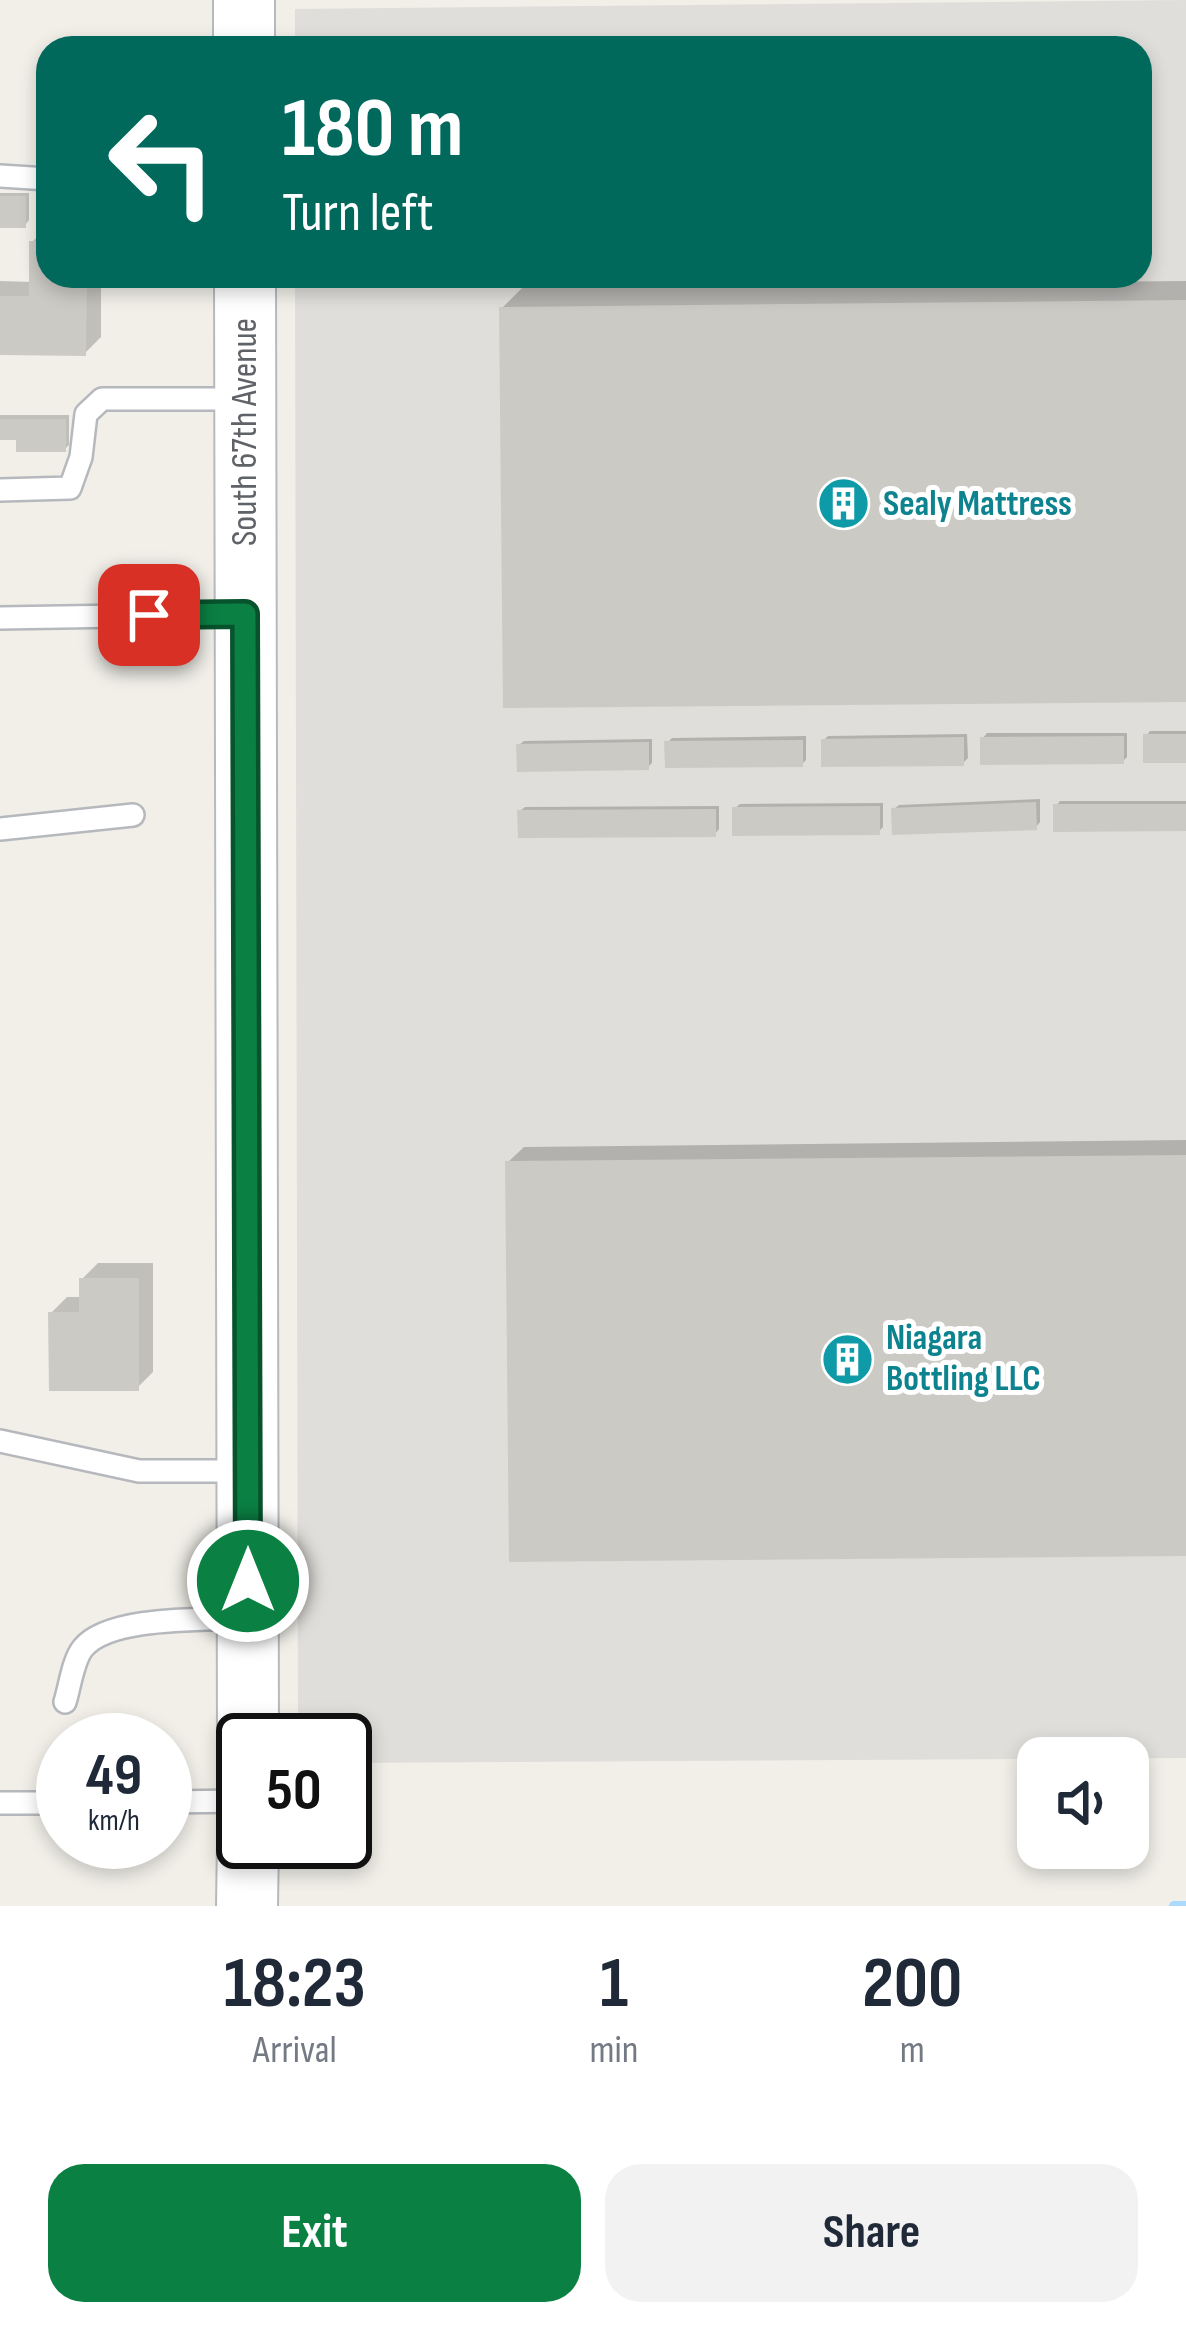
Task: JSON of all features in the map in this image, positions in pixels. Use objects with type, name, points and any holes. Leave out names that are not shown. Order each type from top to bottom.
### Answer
[{"type":"main road","name":"South 67th Avenue","points":[[245,288],[248,1713]]},
{"type":"main road","points":[[248,1869],[248,1906]]},
{"type":"lane","points":[[0,176],[36,178]]},
{"type":"lane","points":[[0,490],[70,488],[81,457],[86,414],[102,399],[245,399]]},
{"type":"lane","points":[[0,618],[245,614]]},
{"type":"lane","points":[[0,829],[133,815]]},
{"type":"lane","points":[[0,1441],[139,1471],[248,1471]]},
{"type":"lane","points":[[64,1702],[82,1648],[103,1633],[140,1624],[248,1617]]},
{"type":"lane","points":[[0,1804],[36,1803]]},
{"type":"shaded area","points":[[1186,0],[1186,1758],[1149,1758],[1149,1737],[1017,1737],[1017,1759],[372,1763],[372,1713],[298,1713],[295,288],[1152,288],[1152,36],[295,36],[295,9]]},
{"type":"building","points":[[0,196],[26,196],[26,228],[0,228]]},
{"type":"building","points":[[29,241],[36,241],[36,288],[87,288],[86,356],[0,355],[0,296],[29,296]]},
{"type":"building","name":"Sealy Mattress","points":[[1186,300],[1186,702],[503,708],[499,307]]},
{"type":"building","points":[[0,419],[66,419],[66,452],[16,452],[16,440],[0,440]]},
{"type":"building","points":[[1143,734],[1186,734],[1186,763],[1143,763]]},
{"type":"building","points":[[1124,736],[1124,764],[980,765],[980,737]]},
{"type":"building","points":[[964,737],[964,766],[821,767],[821,739]]},
{"type":"building","points":[[803,740],[803,767],[665,768],[664,741]]},
{"type":"building","points":[[649,742],[649,770],[517,772],[516,744]]},
{"type":"building","points":[[1036,802],[1037,830],[892,835],[891,808]]},
{"type":"building","points":[[1053,804],[1186,804],[1186,831],[1053,832]]},
{"type":"building","points":[[880,806],[880,835],[732,836],[732,807]]},
{"type":"building","points":[[716,809],[716,837],[518,838],[517,810]]},
{"type":"building","name":"Niagara Bottling LLC","points":[[1186,1155],[1186,1556],[509,1562],[505,1161]]},
{"type":"building","points":[[79,1278],[139,1278],[139,1391],[49,1391],[48,1312],[79,1312]]},
{"type":"waterway","points":[[1174,1906],[1186,1906]]},
{"type":"place","name":"Sealy Mattress","points":[[844,504]]},
{"type":"place","name":"Niagara Bottling LLC","points":[[847,1359]]},
{"type":"route","points":[[149,615],[245,614],[248,1581]]}]
